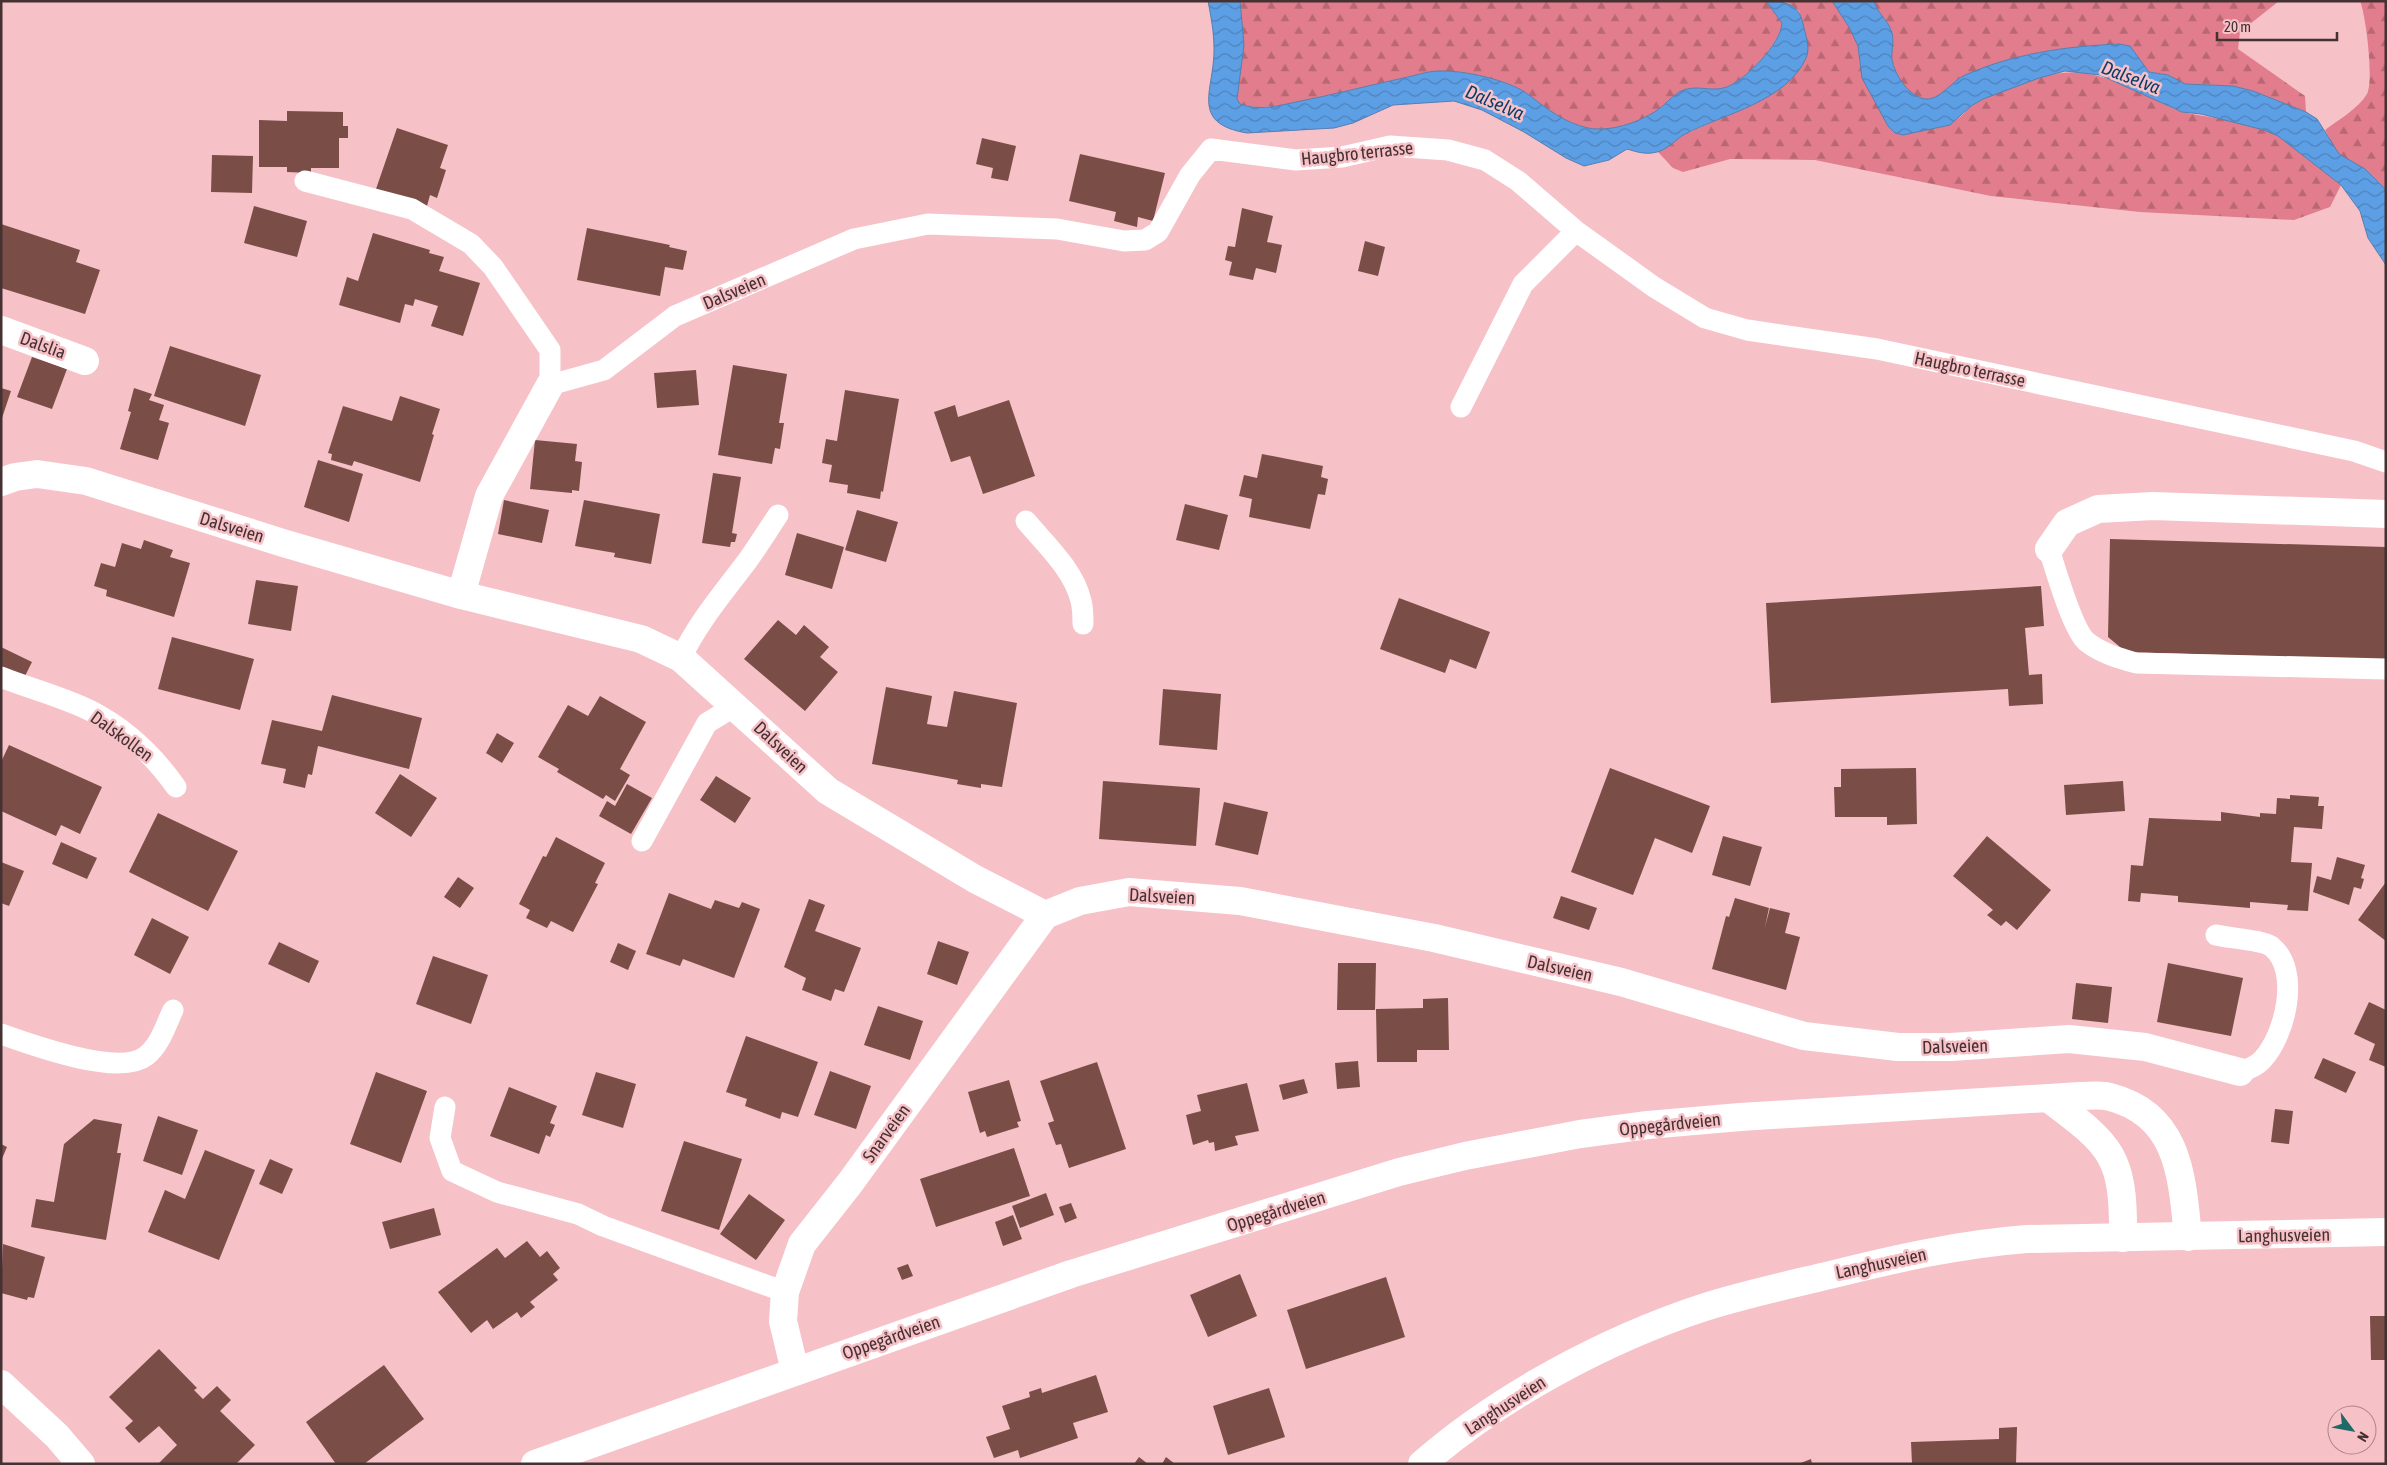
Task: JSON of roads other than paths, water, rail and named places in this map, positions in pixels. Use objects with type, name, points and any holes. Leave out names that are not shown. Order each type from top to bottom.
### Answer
[{"type":"street","name":"Dalslia","points":[[1,330],[85,360]]},
{"type":"street","points":[[460,595],[489,496],[550,384]]},
{"type":"street","name":"Dalsveien","points":[[1,482],[15,477],[37,474],[86,481],[460,595],[641,639],[681,658],[828,791],[975,879],[1045,914],[1080,900],[1129,892],[1240,901],[1434,938],[1621,982],[1804,1036],[1898,1047],[1951,1048],[2069,1040],[2145,1047],[2240,1072]]},
{"type":"street","points":[[2049,549],[2067,523],[2098,509],[2153,506],[2386,514]]},
{"type":"street","name":"Snarveien","points":[[795,1371],[783,1321],[785,1292],[802,1244],[850,1183],[1045,914]]},
{"type":"street","name":"Oppegårdveien","points":[[535,1464],[1080,1271],[1399,1172],[1518,1144],[1580,1134],[1730,1118],[2048,1098],[2109,1096],[2129,1104],[2144,1113],[2159,1127],[2176,1156],[2182,1176],[2188,1237]]},
{"type":"street","points":[[2048,1098],[2086,1127],[2111,1154],[2120,1184],[2123,1207],[2123,1238]]},
{"type":"street","name":"Langhusveien","points":[[1422,1464],[1477,1422],[1546,1378],[1608,1346],[1658,1324],[1706,1307],[1883,1261],[1985,1242],[2027,1239],[2386,1232]]},
{"type":"street","points":[[1,1384],[57,1436],[81,1464]]},
{"type":"lane","name":"Haugbro terrasse","points":[[1158,232],[1190,175],[1211,149],[1296,160],[1342,157],[1390,146],[1448,150],[1485,160],[1518,181],[1576,231],[1654,287],[1705,318],[1747,330],[1887,351],[2354,451],[2386,462]]},
{"type":"lane","points":[[305,181],[412,209],[471,244],[493,267],[550,350],[550,384]]},
{"type":"lane","name":"Dalsveien","points":[[550,384],[604,370],[675,316],[854,239],[928,224],[1057,229],[1124,241],[1145,240],[1158,232]]},
{"type":"lane","points":[[1461,407],[1523,284],[1576,231]]},
{"type":"lane","points":[[681,658],[700,623],[749,558],[778,515]]},
{"type":"lane","points":[[1026,521],[1063,565],[1076,587],[1082,602],[1083,624]]},
{"type":"lane","points":[[2049,549],[2068,607],[2085,641],[2107,655],[2136,663],[2386,669]]},
{"type":"lane","name":"Dalskollen","points":[[1,677],[92,712],[134,740],[155,759],[176,788]]},
{"type":"lane","points":[[642,841],[707,723],[735,706]]},
{"type":"lane","name":"Dalsveien","points":[[2216,936],[2270,945],[2281,955],[2289,976],[2282,1029],[2262,1060],[2253,1067],[2240,1072]]},
{"type":"lane","points":[[1,1034],[46,1050],[121,1064],[135,1062],[153,1050],[174,1010]]},
{"type":"lane","points":[[445,1107],[440,1138],[452,1171],[496,1192],[578,1214],[603,1226],[785,1292]]},
{"type":"water","name":"Dalselva","points":[[1208,1],[1240,1],[1244,45],[1237,99],[1240,104],[1254,107],[1282,105],[1434,71],[1449,71],[1473,74],[1510,85],[1572,123],[1588,128],[1606,129],[1632,123],[1649,115],[1685,89],[1721,89],[1743,77],[1761,60],[1776,41],[1780,31],[1782,23],[1766,1],[1785,3],[1794,7],[1801,17],[1808,49],[1806,58],[1797,73],[1770,96],[1753,105],[1685,134],[1661,151],[1645,153],[1627,149],[1609,160],[1584,166],[1566,158],[1524,132],[1482,110],[1454,101],[1393,105],[1353,123],[1334,128],[1247,133],[1229,128],[1217,121],[1211,113],[1209,102],[1214,48]]},
{"type":"water","name":"Dalselva","points":[[1832,1],[1874,1],[1892,34],[1892,60],[1896,72],[1906,88],[1921,98],[1927,99],[1938,96],[1963,76],[2000,62],[2059,49],[2119,44],[2130,46],[2149,72],[2168,75],[2185,84],[2233,86],[2253,91],[2306,112],[2317,119],[2339,154],[2365,169],[2386,190],[2386,265],[2368,238],[2360,211],[2341,185],[2278,136],[2264,130],[2201,114],[2182,112],[2100,75],[2065,71],[2039,78],[1983,99],[1971,106],[1950,125],[1903,135],[1895,133],[1888,126],[1862,78],[1858,46],[1849,27]]}]
